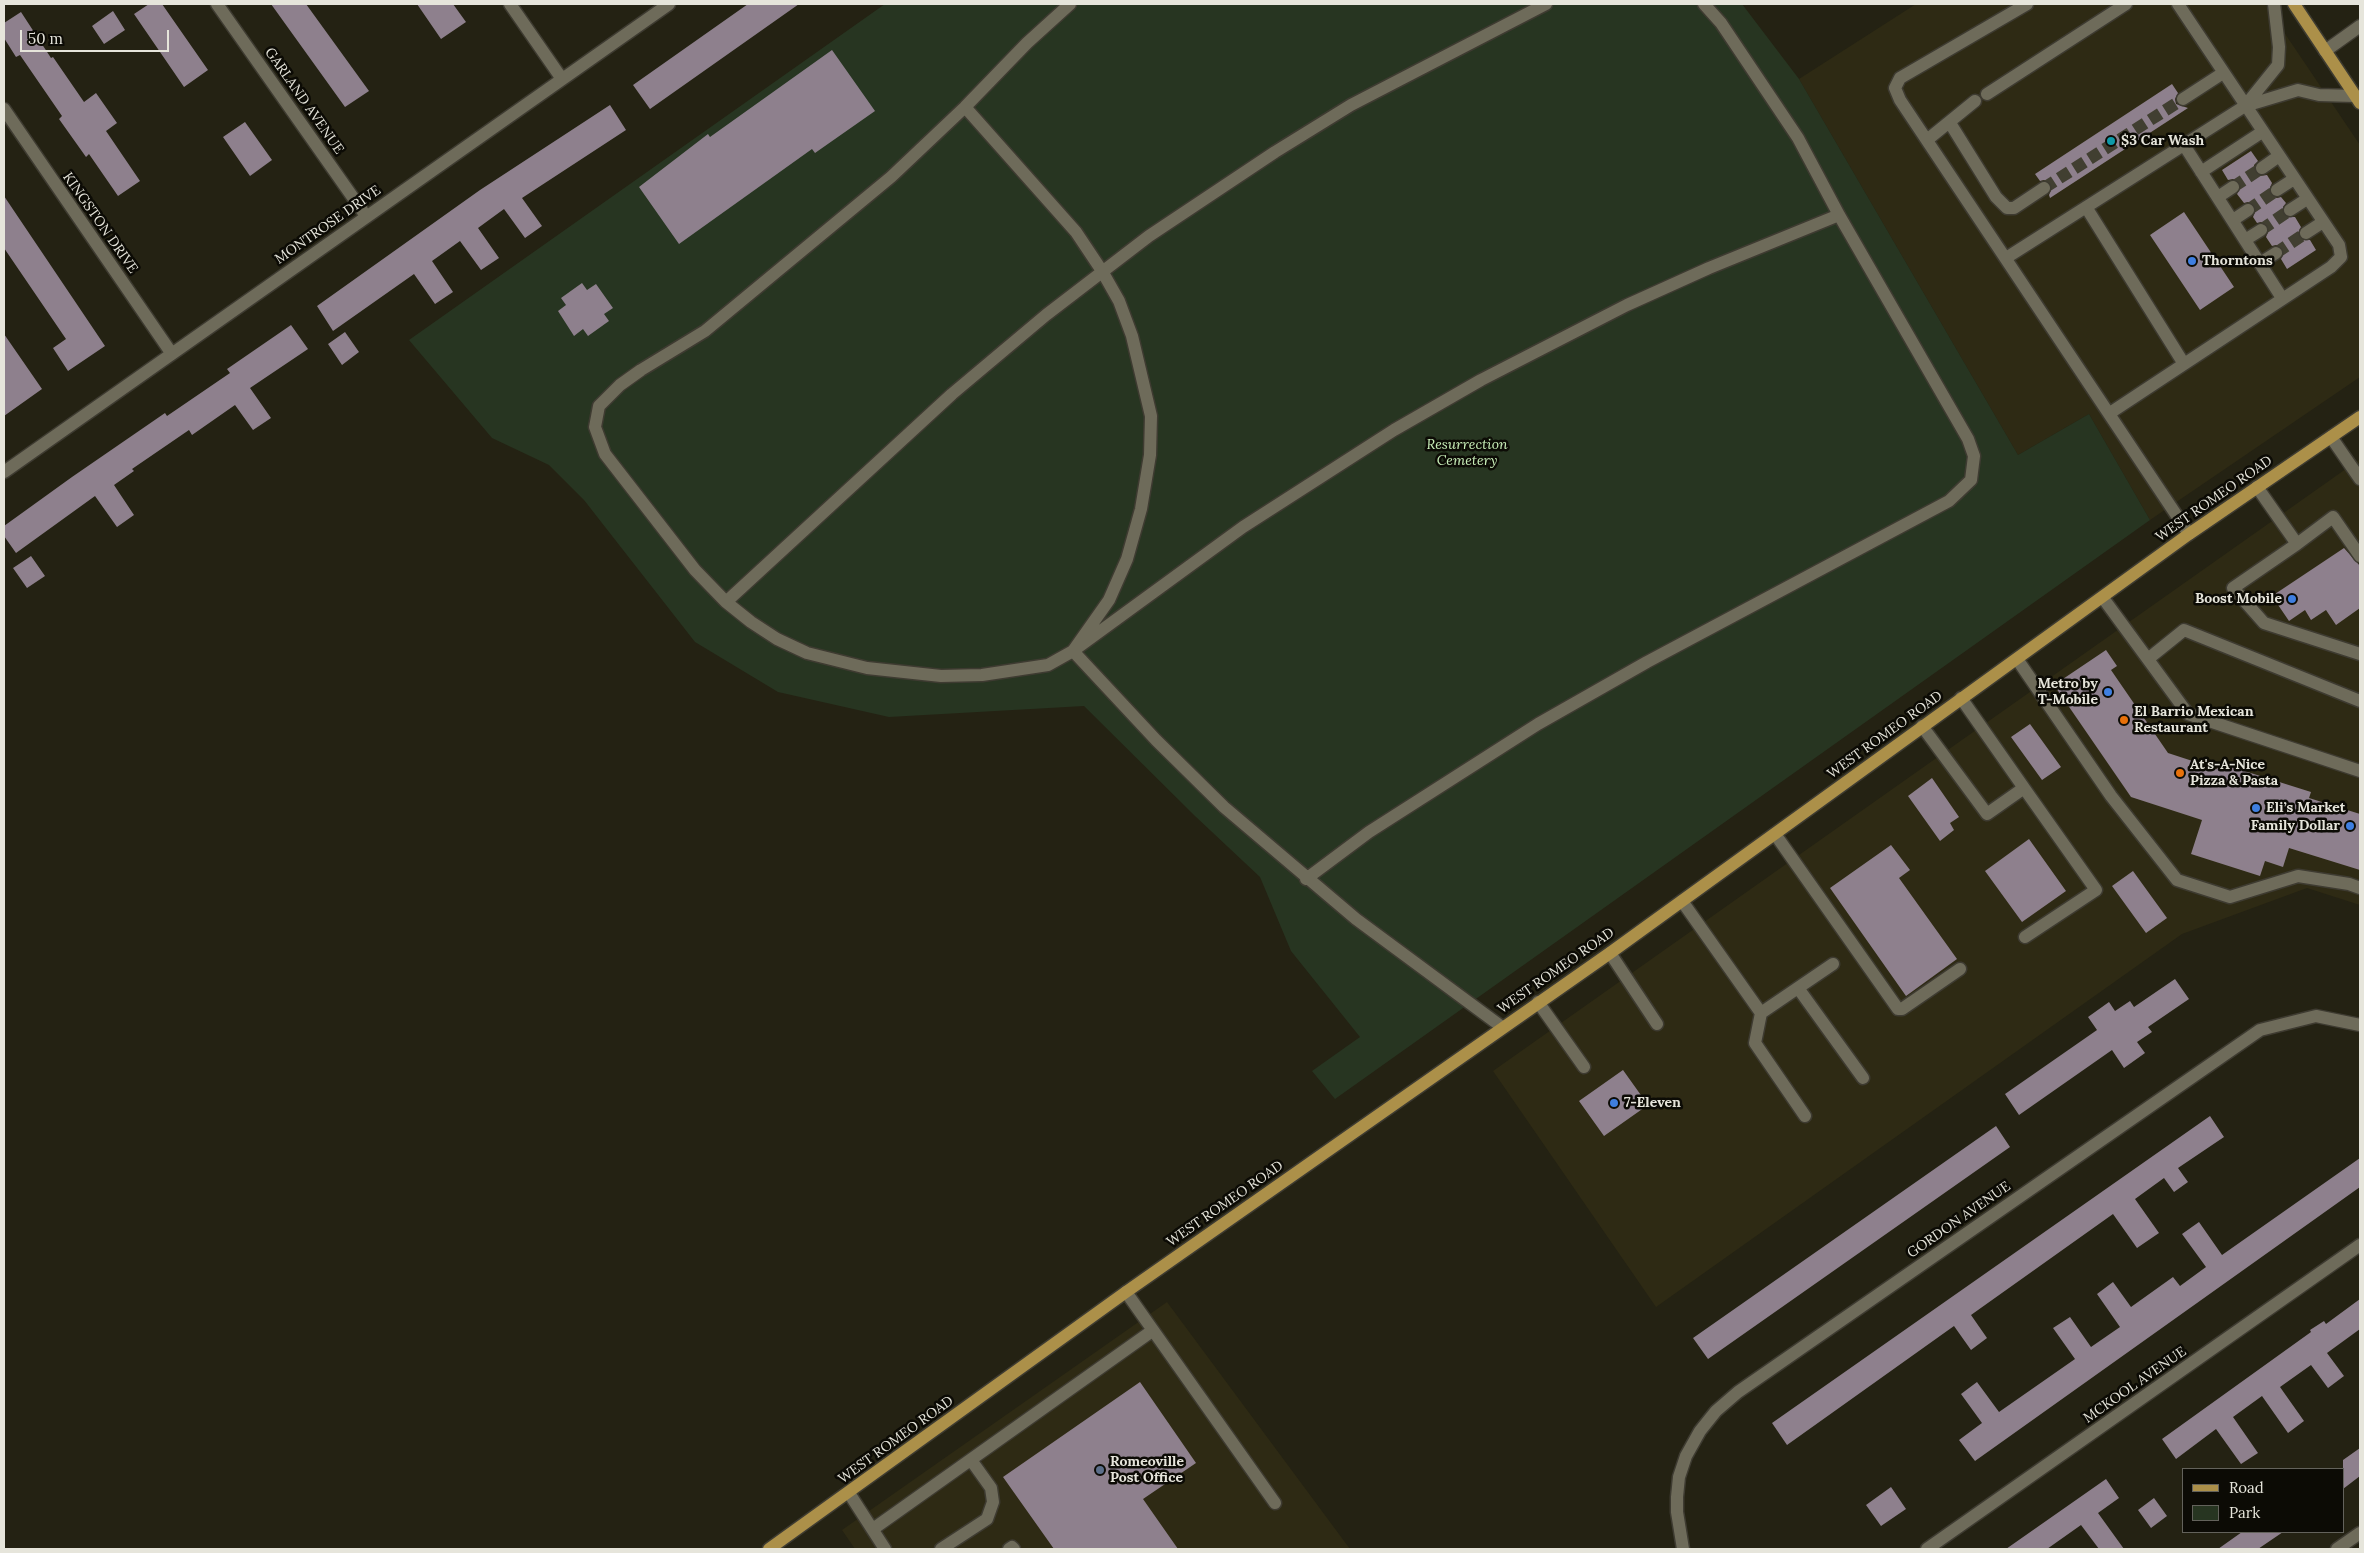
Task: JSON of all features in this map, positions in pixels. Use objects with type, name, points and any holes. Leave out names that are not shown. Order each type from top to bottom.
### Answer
[{"type":"main road","points":[[2294,4],[2358,99]]},
{"type":"main road","name":"WEST ROMEO ROAD","points":[[769,1549],[1126,1292],[1610,953],[2190,534],[2360,417]]},
{"type":"street","name":"GARLAND AVENUE","points":[[218,4],[366,216]]},
{"type":"street","points":[[510,4],[562,79]]},
{"type":"street","name":"MONTROSE DRIVE","points":[[4,472],[670,4]]},
{"type":"street","points":[[1070,4],[1027,43],[965,107],[891,177],[705,331],[641,370],[620,385],[599,406],[595,427],[604,454],[695,570],[726,602],[777,639],[807,653],[867,668],[904,674],[982,675],[1048,665],[1074,650],[1243,526],[1368,446],[1481,380],[1627,305],[1709,268],[1839,215]]},
{"type":"street","points":[[726,602],[952,394],[1102,271],[1200,201],[1351,105],[1546,4]]},
{"type":"street","points":[[1306,879],[1369,832],[1538,724],[1647,662],[1949,501],[1971,480],[1974,469],[1974,456],[1968,438],[1839,215],[1798,138],[1721,24],[1704,4]]},
{"type":"street","points":[[2003,4],[2010,15]]},
{"type":"street","points":[[2027,4],[1900,78],[1895,88],[1900,100],[1926,140],[2190,534]]},
{"type":"street","points":[[1987,94],[2126,4]]},
{"type":"street","points":[[2110,413],[2331,267],[2341,257],[2339,245],[2178,4]]},
{"type":"street","points":[[2245,106],[2278,65],[2279,47],[2274,4]]},
{"type":"street","points":[[2325,51],[2360,26]]},
{"type":"street","points":[[2182,99],[2223,73]]},
{"type":"street","points":[[2006,258],[2245,106],[2298,90],[2319,95],[2358,99]]},
{"type":"street","points":[[1926,140],[1950,123],[1975,101]]},
{"type":"street","points":[[965,107],[1076,232],[1102,271],[1119,301],[1140,368],[1150,416],[1150,455],[1142,509],[1127,559],[1109,600],[1074,650]]},
{"type":"street","name":"KINGSTON DRIVE","points":[[4,109],[172,354]]},
{"type":"street","points":[[1950,123],[1996,197],[2007,208],[2014,208],[2044,188]]},
{"type":"street","points":[[2201,172],[2262,132]]},
{"type":"street","points":[[2184,145],[2282,298]]},
{"type":"street","points":[[2262,168],[2279,156]]},
{"type":"street","points":[[2277,190],[2294,179]]},
{"type":"street","points":[[2218,197],[2233,187]]},
{"type":"street","points":[[2290,210],[2307,199]]},
{"type":"street","points":[[2086,207],[2184,364]]},
{"type":"street","points":[[2233,220],[2248,210]]},
{"type":"street","points":[[2306,233],[2323,222]]},
{"type":"street","points":[[2246,240],[2261,230]]},
{"type":"street","points":[[2260,263],[2276,253]]},
{"type":"street","points":[[2332,437],[2360,479]]},
{"type":"street","points":[[2257,487],[2296,544]]},
{"type":"street","points":[[2360,556],[2332,517],[2233,588],[2264,623],[2360,654]]},
{"type":"street","points":[[2103,598],[2188,714],[2360,771]]},
{"type":"street","points":[[2148,659],[2184,630],[2360,701]]},
{"type":"street","points":[[1074,650],[1156,740],[1224,807],[1356,920],[1502,1027]]},
{"type":"street","points":[[2017,659],[2111,796],[2177,880],[2230,897],[2298,876],[2360,888]]},
{"type":"street","points":[[1961,698],[2096,890],[2025,938]]},
{"type":"street","points":[[1922,726],[1987,814],[2024,788]]},
{"type":"street","points":[[1775,834],[1898,1009],[1902,1009],[1960,969]]},
{"type":"street","points":[[1682,901],[1762,1013]]},
{"type":"street","points":[[1610,953],[1657,1024]]},
{"type":"street","points":[[1805,1116],[1755,1043],[1762,1013],[1833,964]]},
{"type":"street","points":[[1798,988],[1863,1078]]},
{"type":"street","points":[[1538,1002],[1584,1067]]},
{"type":"street","name":"GORDON AVENUE","points":[[1683,1549],[1677,1512],[1677,1496],[1679,1476],[1686,1456],[1700,1430],[1738,1392],[2260,1030],[2316,1016],[2360,1025]]},
{"type":"street","name":"MCKOOL AVENUE","points":[[1927,1549],[2360,1244]]},
{"type":"street","points":[[1126,1292],[1275,1503]]},
{"type":"street","points":[[873,1529],[1152,1331]]},
{"type":"street","points":[[941,1549],[987,1519],[993,1502],[991,1488],[970,1460]]},
{"type":"street","points":[[849,1493],[885,1549]]},
{"type":"street","points":[[2337,1549],[2360,1533]]},
{"type":"street","points":[[1009,1549],[1012,1547],[1014,1549]]},
{"type":"shaded area","points":[[1916,4],[2265,4],[2360,145],[2360,377],[2150,520],[2089,414],[2018,455],[1799,79]]},
{"type":"shaded area","points":[[2360,459],[2360,905],[2307,888],[2182,934],[1656,1307],[1493,1071]]},
{"type":"shaded area","points":[[1167,1302],[1350,1549],[855,1549],[842,1530]]},
{"type":"green space","name":"Resurrection Cemetery","points":[[885,4],[1742,4],[1799,79],[2018,455],[2089,414],[2150,520],[1335,1099],[1312,1071],[1360,1037],[1291,951],[1260,877],[1195,816],[1084,706],[889,717],[778,692],[695,642],[584,500],[549,465],[492,438],[409,340]]},
{"type":"building","points":[[149,4],[162,4],[208,70],[184,87],[134,14]]},
{"type":"building","points":[[271,4],[306,4],[369,91],[345,107]]},
{"type":"building","points":[[417,4],[453,4],[466,22],[441,39]]},
{"type":"building","points":[[748,4],[799,4],[650,109],[633,85]]},
{"type":"building","points":[[113,11],[125,30],[104,44],[92,26]]},
{"type":"building","points":[[21,12],[51,58],[53,57],[84,102],[96,93],[117,123],[106,131],[140,181],[118,196],[89,154],[86,157],[59,119],[62,116],[20,55],[16,57],[4,38],[4,23]]},
{"type":"building","points":[[832,50],[875,111],[815,153],[812,149],[679,244],[639,187],[708,134],[710,137]]},
{"type":"building","name":"$3 Car Wash","points":[[2172,84],[2178,93],[2175,99],[2176,104],[2188,108],[2050,198],[2049,195],[2052,188],[2050,183],[2044,180],[2040,181],[2035,174]]},
{"type":"building","points":[[610,105],[626,130],[522,198],[542,226],[525,238],[504,209],[478,228],[499,258],[481,270],[460,241],[432,261],[453,292],[435,304],[414,274],[333,331],[317,306],[480,190]]},
{"type":"building","points":[[245,122],[272,160],[250,176],[223,137]]},
{"type":"building","name":"Thorntons","points":[[2251,151],[2258,161],[2254,165],[2255,172],[2259,176],[2267,175],[2272,183],[2269,190],[2270,195],[2277,198],[2281,197],[2286,203],[2283,207],[2283,214],[2287,217],[2295,217],[2301,227],[2298,233],[2299,237],[2303,240],[2310,240],[2316,250],[2287,269],[2281,259],[2284,253],[2283,248],[2276,245],[2272,246],[2266,237],[2269,230],[2268,225],[2261,222],[2257,223],[2253,217],[2256,210],[2254,205],[2248,202],[2244,203],[2237,194],[2241,187],[2239,182],[2233,179],[2228,180],[2222,170]]},
{"type":"building","points":[[4,196],[105,346],[68,371],[53,348],[66,339],[4,248]]},
{"type":"building","name":"Thorntons","points":[[2184,212],[2234,287],[2200,310],[2150,235]]},
{"type":"building","points":[[582,283],[587,290],[596,284],[613,308],[604,314],[609,321],[588,336],[583,329],[574,336],[558,311],[566,305],[561,298]]},
{"type":"building","points":[[291,325],[308,349],[250,388],[271,418],[253,430],[235,405],[192,435],[189,430],[132,469],[134,471],[114,485],[134,515],[117,527],[95,496],[16,553],[4,536],[4,526],[165,413],[167,416],[230,373],[227,369]]},
{"type":"building","points":[[345,332],[359,352],[342,365],[328,344]]},
{"type":"building","points":[[4,334],[42,389],[4,416]]},
{"type":"building","points":[[2344,548],[2360,566],[2360,608],[2336,625],[2326,610],[2311,620],[2305,610],[2289,621],[2272,596]]},
{"type":"building","points":[[31,556],[45,576],[27,588],[13,568]]},
{"type":"building","points":[[2106,650],[2117,666],[2111,670],[2168,753],[2217,769],[2219,763],[2311,792],[2309,798],[2360,814],[2360,870],[2289,848],[2283,867],[2265,861],[2260,876],[2191,854],[2202,820],[2131,797],[2054,685]]},
{"type":"building","points":[[2030,724],[2061,767],[2042,780],[2011,737]]},
{"type":"building","points":[[1932,778],[1959,817],[1950,823],[1954,830],[1940,841],[1908,796]]},
{"type":"building","points":[[2029,839],[2066,891],[2022,922],[1985,871]]},
{"type":"building","points":[[1891,845],[1910,870],[1899,878],[1957,959],[1906,996],[1830,888]]},
{"type":"building","points":[[2133,871],[2167,918],[2146,933],[2112,886]]},
{"type":"building","points":[[2175,979],[2189,999],[2148,1027],[2152,1032],[2137,1042],[2145,1053],[2124,1068],[2112,1050],[2019,1115],[2005,1094],[2097,1030],[2088,1017],[2109,1002],[2115,1011],[2130,1001],[2134,1007]]},
{"type":"building","name":"7-Eleven","points":[[1623,1070],[1648,1105],[1604,1136],[1579,1101]]},
{"type":"building","points":[[2210,1116],[2224,1137],[2178,1168],[2188,1182],[2174,1192],[2164,1178],[2135,1199],[2159,1233],[2137,1248],[2113,1214],[1971,1315],[1987,1338],[1971,1350],[1954,1326],[1787,1445],[1772,1423]]},
{"type":"building","points":[[1996,1126],[2010,1147],[1708,1359],[1693,1338]]},
{"type":"building","points":[[2360,1158],[2360,1187],[1975,1461],[1959,1440],[1982,1423],[1961,1394],[1977,1382],[1999,1412],[2075,1359],[2053,1328],[2070,1317],[2091,1347],[2120,1327],[2097,1294],[2113,1282],[2131,1307],[2173,1277],[2180,1286],[2206,1267],[2182,1234],[2199,1222],[2222,1255]]},
{"type":"building","points":[[2360,1299],[2360,1329],[2327,1353],[2344,1376],[2328,1388],[2311,1365],[2280,1387],[2304,1421],[2288,1433],[2262,1396],[2233,1417],[2258,1453],[2241,1464],[2216,1429],[2176,1459],[2162,1439],[2311,1332],[2310,1330],[2324,1321],[2326,1324]]},
{"type":"building","name":"Romeoville Post Office","points":[[1140,1382],[1196,1463],[1143,1499],[1178,1549],[1054,1549],[1003,1477]]},
{"type":"building","points":[[2360,1448],[2360,1476],[2344,1488],[2344,1468],[2343,1460]]},
{"type":"building","points":[[2106,1479],[2119,1498],[2098,1513],[2124,1549],[2099,1549],[2081,1525],[2047,1549],[2006,1549]]},
{"type":"building","points":[[1891,1487],[1906,1509],[1881,1526],[1866,1505]]},
{"type":"building","points":[[2154,1498],[2167,1516],[2151,1528],[2138,1510]]},
{"type":"building","points":[[2241,1533],[2282,1533],[2258,1549],[2218,1549]]},
{"type":"tunnel","points":[[2044,188],[2183,99]]},
{"type":"tunnel","points":[[2233,187],[2262,168]]},
{"type":"tunnel","points":[[2248,210],[2277,190]]},
{"type":"tunnel","points":[[2261,230],[2290,210]]},
{"type":"tunnel","points":[[2276,253],[2306,233]]},
{"type":"place","name":"$3 Car Wash","points":[[2111,141]]},
{"type":"place","name":"Thorntons","points":[[2192,261]]},
{"type":"place","name":"Boost Mobile","points":[[2292,599]]},
{"type":"place","name":"Metro by T-Mobile","points":[[2108,692]]},
{"type":"place","name":"El Barrio Mexican Restaurant","points":[[2124,720]]},
{"type":"place","name":"At's-A-Nice Pizza & Pasta","points":[[2180,773]]},
{"type":"place","name":"Eli’s Market","points":[[2256,808]]},
{"type":"place","name":"Family Dollar","points":[[2350,826]]},
{"type":"place","name":"7-Eleven","points":[[1614,1103]]},
{"type":"place","name":"Romeoville Post Office","points":[[1100,1470]]}]
